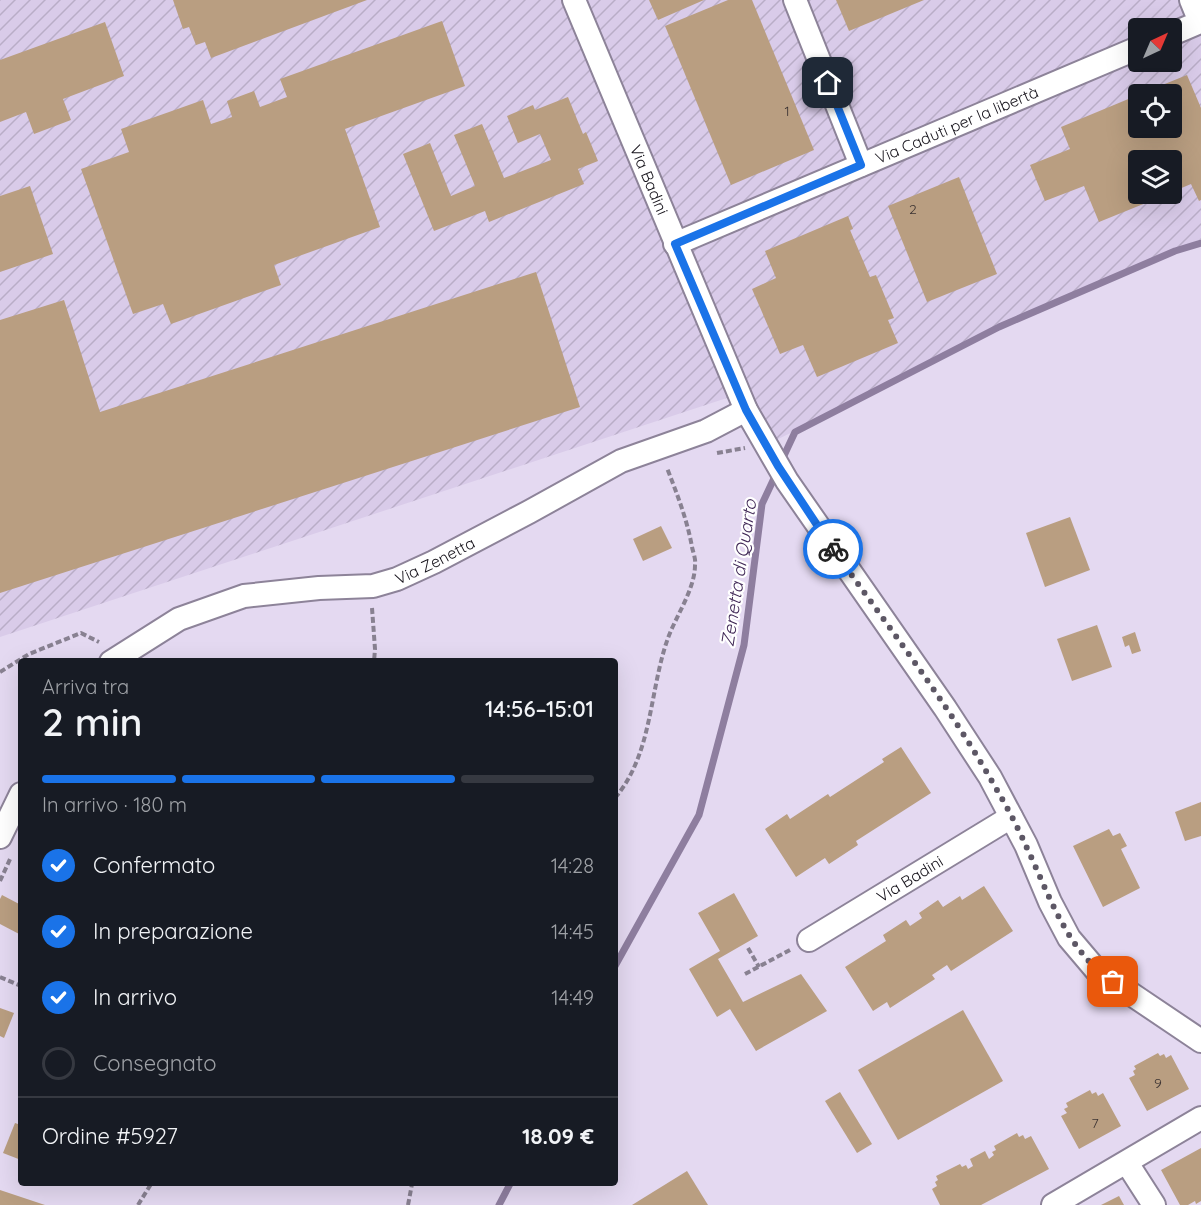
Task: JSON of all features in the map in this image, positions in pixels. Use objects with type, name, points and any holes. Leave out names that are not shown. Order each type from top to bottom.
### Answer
[{"type":"street","name":"Via Badini","points":[[574,0],[746,410],[787,481],[945,708],[990,777],[1069,938],[1097,971],[1201,1041]]},
{"type":"street","points":[[795,0],[861,165]]},
{"type":"street","points":[[1182,30],[1200,22],[1191,0]]},
{"type":"street","name":"Via Caduti per la libertà","points":[[675,244],[1128,52]]},
{"type":"street","name":"Via Zenetta","points":[[115,658],[179,619],[244,596],[319,588],[373,586],[397,579],[508,524],[621,461],[706,431],[746,410]]},
{"type":"street","points":[[0,837],[18,800]]},
{"type":"street","name":"Via Badini","points":[[809,940],[1011,817]]},
{"type":"street","points":[[1053,1205],[1201,1118]]},
{"type":"street","points":[[1127,1163],[1154,1205]]},
{"type":"path","points":[[618,794],[625,786],[646,738],[655,682],[668,637],[688,595],[695,565],[687,521],[667,467]]},
{"type":"path","points":[[372,605],[374,658]]},
{"type":"path","points":[[23,658],[81,633],[108,646],[111,658]]},
{"type":"path","points":[[0,672],[18,661]]},
{"type":"path","points":[[745,974],[809,940]]},
{"type":"path","points":[[748,948],[759,967]]},
{"type":"path","points":[[0,977],[18,985]]},
{"type":"path","points":[[138,1205],[150,1186]]},
{"type":"path","points":[[408,1205],[412,1186]]},
{"type":"shaded area","points":[[0,0],[1201,0],[1201,239],[1069,296],[762,447],[736,395],[0,637]]},
{"type":"building","points":[[173,0],[367,0],[211,58],[205,42],[196,45],[189,27],[183,29]]},
{"type":"building","points":[[649,0],[704,0],[658,20]]},
{"type":"building","points":[[728,0],[752,0],[814,150],[731,185],[665,26]]},
{"type":"building","points":[[836,0],[924,0],[849,31]]},
{"type":"building","points":[[442,21],[465,86],[345,129],[380,227],[274,265],[281,285],[171,324],[163,304],[133,314],[81,169],[129,152],[121,129],[203,100],[211,124],[232,117],[227,101],[254,91],[260,107],[287,97],[280,79]]},
{"type":"building","points":[[105,22],[124,76],[63,99],[71,120],[34,134],[26,112],[0,122],[0,60]]},
{"type":"building","points":[[1187,75],[1201,108],[1201,200],[1199,201],[1191,184],[1182,188],[1182,150],[1128,150],[1128,204],[1143,204],[1099,222],[1084,186],[1045,201],[1030,165],[1070,149],[1061,127],[1128,99],[1128,138],[1182,138],[1182,84],[1165,84]]},
{"type":"building","points":[[568,97],[583,134],[586,132],[598,161],[578,169],[584,184],[489,222],[485,211],[434,231],[403,154],[430,143],[451,196],[475,186],[454,135],[482,124],[504,178],[551,160],[540,134],[518,143],[507,116],[533,105],[535,110]]},
{"type":"building","points":[[959,177],[997,274],[927,302],[888,206]]},
{"type":"building","points":[[30,186],[53,254],[0,272],[0,196]]},
{"type":"building","points":[[848,216],[853,229],[850,230],[870,277],[876,275],[894,318],[888,320],[898,343],[817,377],[803,345],[780,354],[752,289],[776,278],[765,251]]},
{"type":"building","points":[[536,272],[580,407],[0,593],[0,320],[64,300],[100,412]]},
{"type":"building","points":[[1070,517],[1090,570],[1045,587],[1026,533]]},
{"type":"building","points":[[661,526],[672,548],[643,561],[633,539]]},
{"type":"building","points":[[1097,625],[1112,667],[1072,681],[1057,639]]},
{"type":"building","points":[[1135,632],[1141,651],[1132,654],[1129,645],[1125,647],[1122,637]]},
{"type":"building","points":[[901,747],[931,793],[856,841],[858,845],[829,864],[825,858],[796,877],[765,829],[787,814],[790,819],[828,794],[830,797],[884,762],[882,759]]},
{"type":"building","points":[[1201,802],[1201,836],[1185,841],[1175,812]]},
{"type":"building","points":[[1109,829],[1113,836],[1120,833],[1127,846],[1121,849],[1140,888],[1103,907],[1073,846]]},
{"type":"building","points":[[984,886],[1013,931],[951,971],[947,965],[932,975],[935,979],[890,1008],[887,1002],[873,1011],[845,967],[886,941],[883,935],[906,920],[910,926],[922,918],[919,913],[938,900],[943,907],[960,896],[962,900]]},
{"type":"building","points":[[734,893],[758,936],[718,959],[743,1002],[801,974],[827,1011],[756,1051],[730,1009],[717,1017],[689,969],[720,951],[698,913]]},
{"type":"building","points":[[2,895],[18,903],[18,933],[0,924]]},
{"type":"building","points":[[0,1008],[14,1013],[4,1038],[0,1036]]},
{"type":"building","points":[[963,1010],[1003,1081],[898,1140],[858,1070]]},
{"type":"building","points":[[1158,1053],[1160,1056],[1164,1054],[1166,1058],[1171,1055],[1189,1089],[1147,1111],[1129,1078],[1135,1075],[1134,1066]]},
{"type":"building","points":[[1090,1090],[1092,1094],[1096,1092],[1098,1096],[1103,1093],[1121,1126],[1079,1149],[1061,1116],[1067,1113],[1064,1109],[1068,1107],[1066,1103]]},
{"type":"building","points":[[840,1092],[872,1144],[857,1153],[825,1101]]},
{"type":"building","points":[[15,1123],[18,1124],[18,1159],[3,1153]]},
{"type":"building","points":[[1017,1133],[1019,1137],[1023,1135],[1025,1139],[1031,1136],[1049,1169],[981,1205],[940,1205],[932,1189],[937,1186],[936,1176],[960,1164],[962,1167],[966,1165],[968,1169],[973,1166],[970,1159],[985,1151],[989,1159],[994,1155],[992,1152],[996,1150],[994,1146]]},
{"type":"building","points":[[1201,1148],[1201,1201],[1196,1204],[1195,1201],[1188,1205],[1180,1205],[1161,1170]]},
{"type":"building","points":[[687,1171],[708,1205],[632,1205]]},
{"type":"building","points":[[0,1190],[45,1205],[0,1205]]},
{"type":"building","points":[[1119,1196],[1124,1205],[1101,1205]]},
{"type":"waterway","name":"Zenetta di Quarto","points":[[781,462],[795,432],[999,327],[1175,251],[1201,243]]},
{"type":"waterway","name":"Zenetta di Quarto","points":[[618,961],[699,815],[744,645],[762,504],[777,472]]},
{"type":"waterway","name":"Zenetta di Quarto","points":[[499,1205],[509,1186]]},
{"type":"way so far","points":[[833,549],[945,708],[990,777],[1026,845],[1050,902],[1069,938],[1097,971],[1113,982]]},
{"type":"route","points":[[828,83],[861,165],[675,244],[746,410],[778,466],[833,549]]}]
